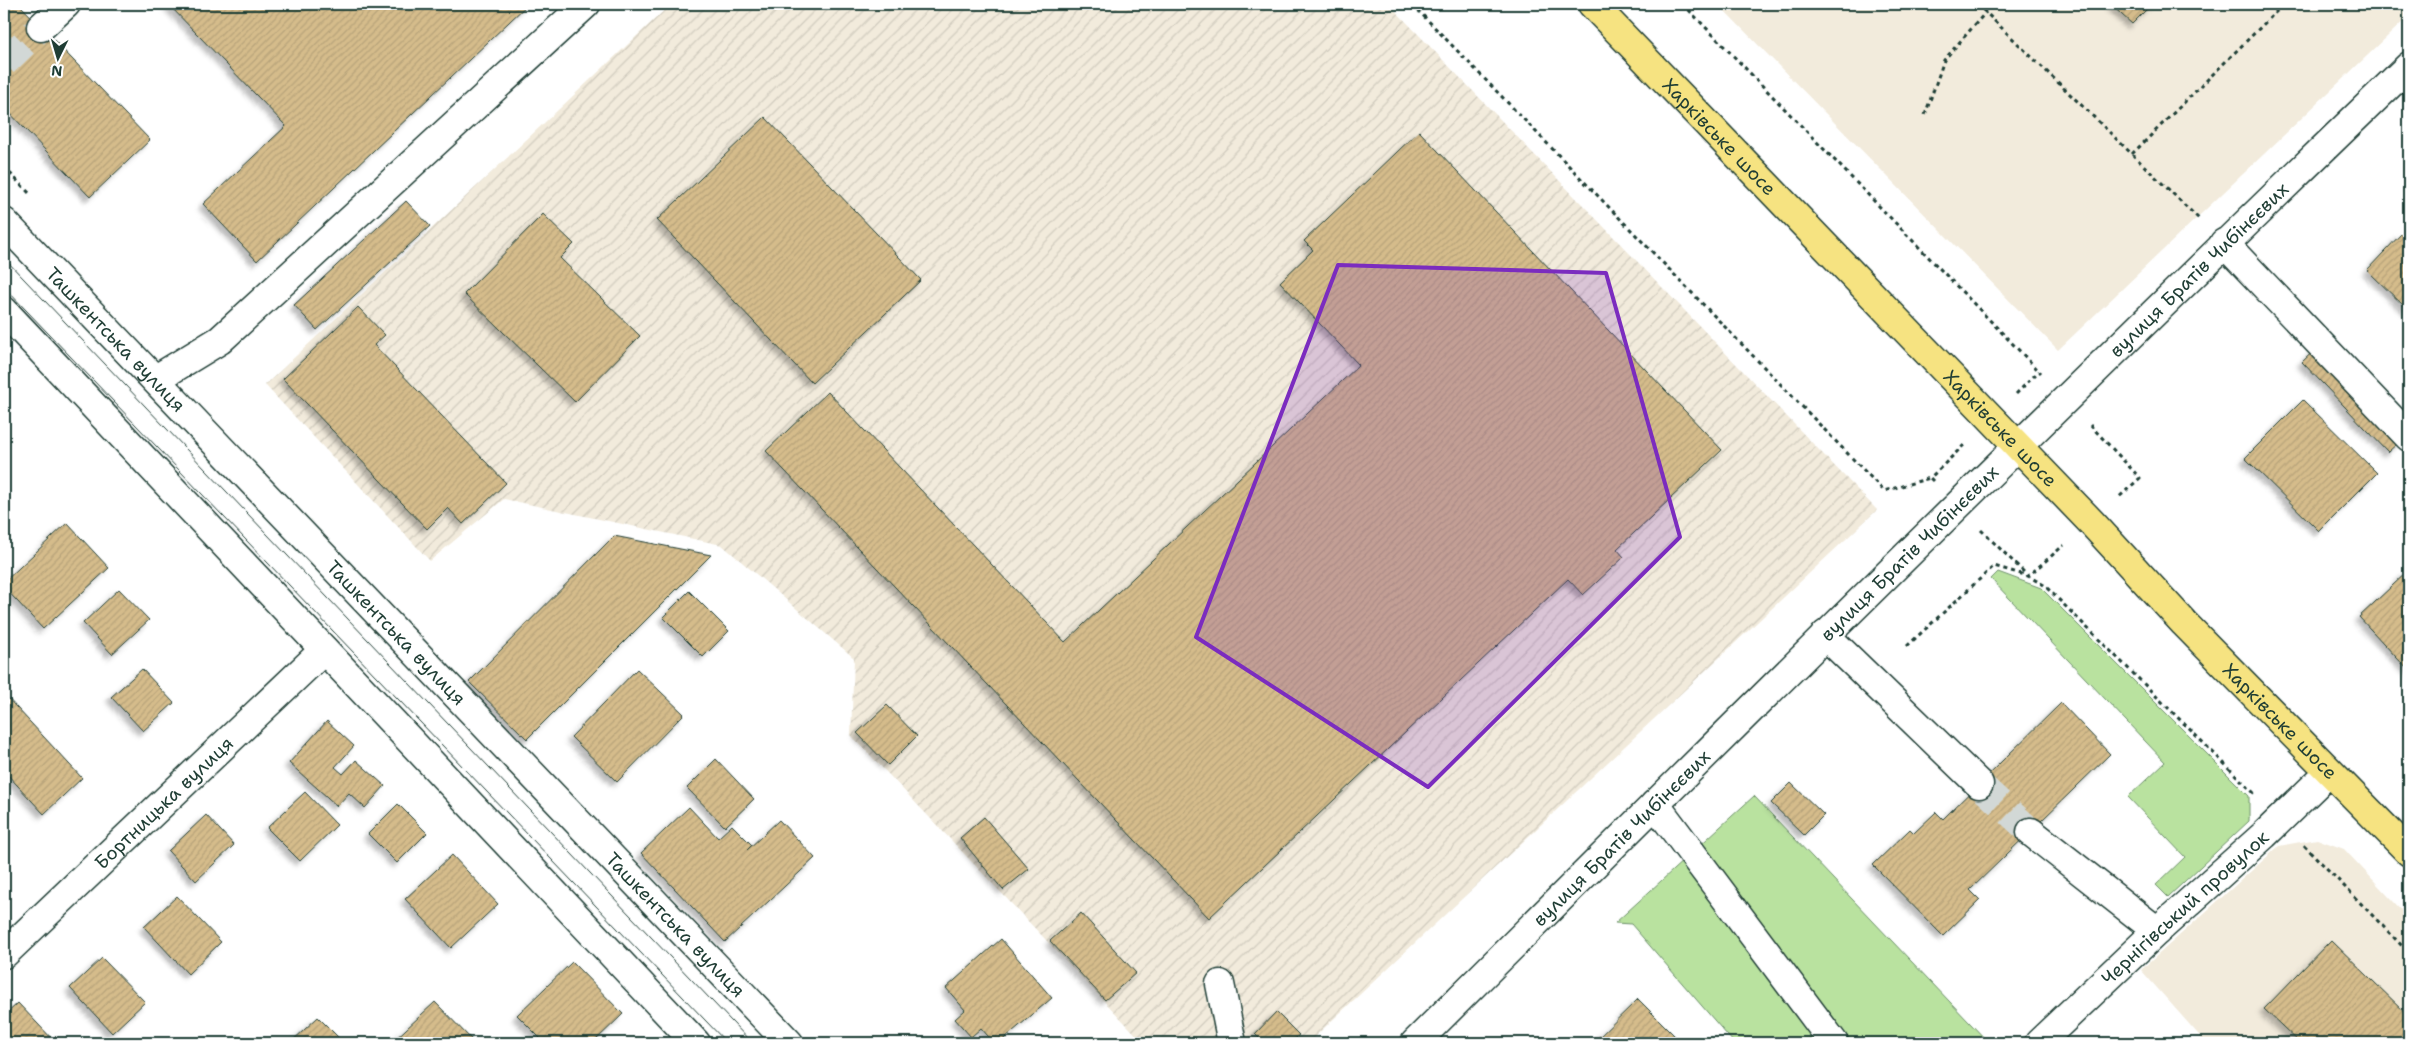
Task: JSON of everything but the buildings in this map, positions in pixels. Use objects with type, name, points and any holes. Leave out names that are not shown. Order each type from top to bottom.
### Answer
[{"type":"main road","name":"Харківське шосе","points":[[1592,4],[2092,523],[2184,623],[2409,852]]},
{"type":"street","points":[[42,27],[66,4]]},
{"type":"street","points":[[156,379],[220,340],[586,4]]},
{"type":"street","name":"вулиця Братів Чибінєєвих","points":[[1415,1043],[1825,635],[2224,243],[2409,66]]},
{"type":"street","name":"Ташкентська вулиця","points":[[4,222],[789,1043]]},
{"type":"street","points":[[2224,243],[2409,437]]},
{"type":"street","points":[[4,311],[324,650],[687,1040]]},
{"type":"street","points":[[1825,635],[1979,784]]},
{"type":"street","name":"Бортницька вулиця","points":[[4,954],[324,650]]},
{"type":"street","name":"Чернігівський провулок","points":[[2039,1043],[2157,931],[2280,820],[2329,772]]},
{"type":"street","points":[[1655,804],[1834,1043]]},
{"type":"street","points":[[2031,832],[2157,931]]},
{"type":"street","points":[[1220,984],[1232,1043]]},
{"type":"path","points":[[1412,4],[1884,491],[1930,478]]},
{"type":"path","points":[[1683,4],[2039,371]]},
{"type":"path","points":[[1977,4],[2224,243]]},
{"type":"path","points":[[2132,154],[2284,4]]},
{"type":"path","points":[[1925,115],[1944,60],[1986,12]]},
{"type":"path","points":[[1907,646],[1994,566],[2028,576],[2044,585],[2280,820],[2409,953]]},
{"type":"highlighted area","points":[[1338,265],[1606,273],[1680,537],[1428,787],[1196,637]]},
{"type":"shaded area","points":[[671,4],[1303,4],[1307,8],[1312,4],[1389,4],[1877,510],[1308,1043],[1144,1043],[851,735],[854,658],[722,545],[504,499],[430,561],[265,385]]},
{"type":"shaded area","points":[[1718,4],[2409,4],[2409,16],[2058,350]]},
{"type":"shaded area","points":[[2317,839],[2344,849],[2409,918],[2409,1043],[2206,1043],[2141,970],[2279,846]]},
{"type":"green space","points":[[1998,572],[2041,588],[2249,796],[2249,821],[2168,897],[2156,885],[2185,857],[2128,797],[2165,762],[1991,579]]},
{"type":"green space","points":[[1754,796],[1989,1043],[1734,1043],[1631,924],[1615,923]]},
{"type":"tunnel","points":[[4,63],[41,27]]},
{"type":"tunnel","points":[[1979,784],[2031,832]]},
{"type":"tram line","points":[[4,258],[752,1043]]},
{"type":"tram line","points":[[4,287],[727,1043]]}]
